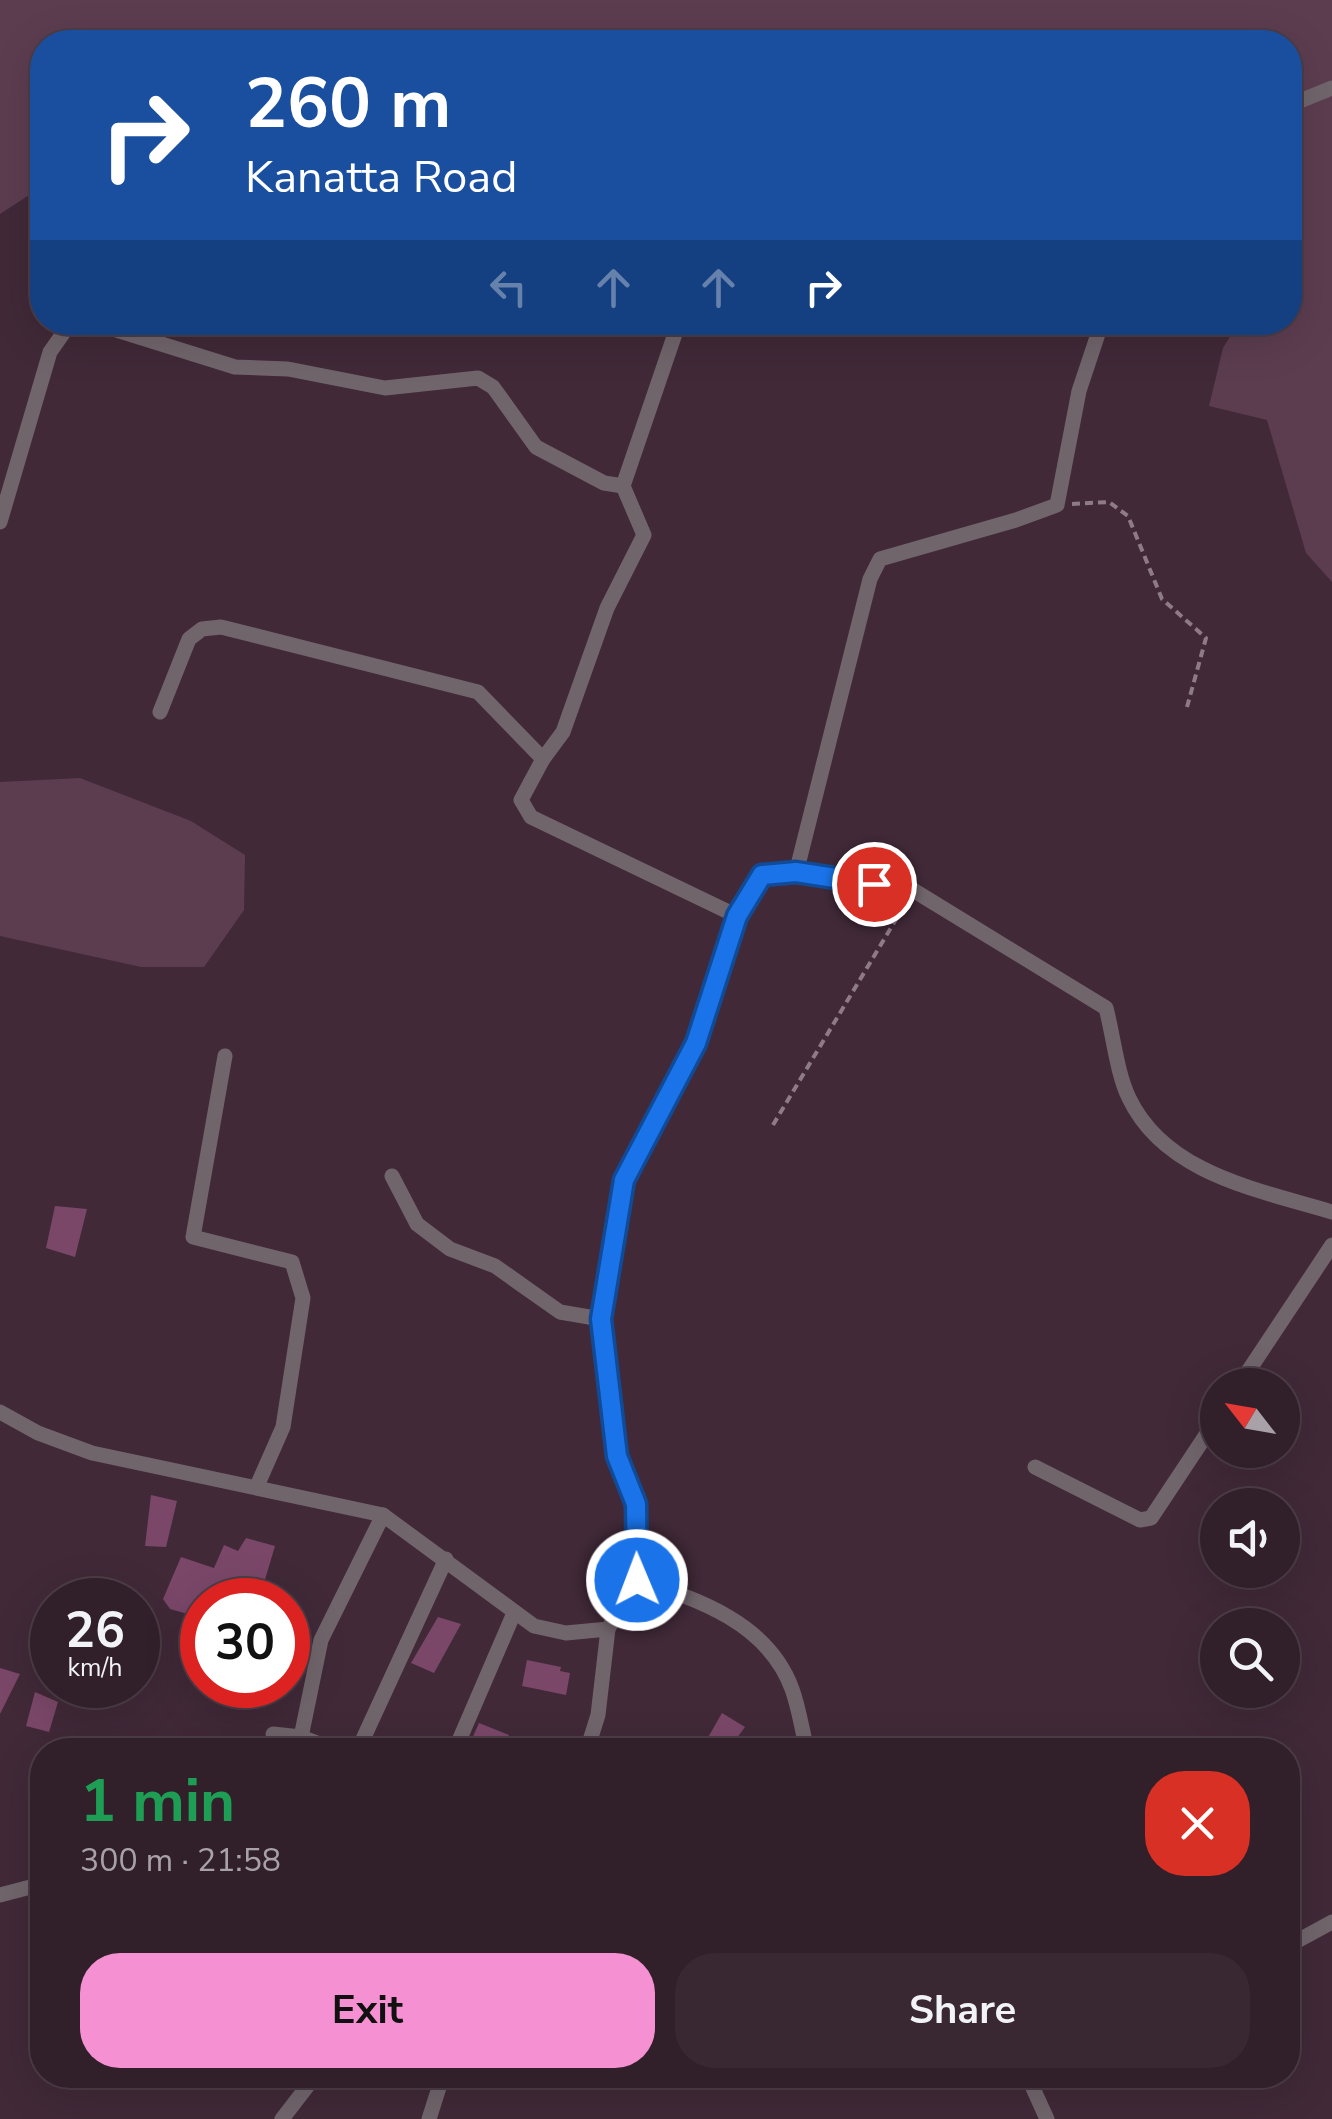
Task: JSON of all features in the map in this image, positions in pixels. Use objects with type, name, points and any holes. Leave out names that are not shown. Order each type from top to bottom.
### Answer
[{"type":"street","points":[[1302,100],[1332,88]]},
{"type":"street","points":[[0,522],[50,352],[62,335]]},
{"type":"street","points":[[133,335],[235,367],[288,369],[384,388],[478,378],[493,387],[536,447],[604,482],[622,486]]},
{"type":"street","points":[[674,335],[622,486],[644,535],[607,608],[563,732],[543,759],[522,800],[532,817],[737,916]]},
{"type":"street","points":[[796,872],[870,578],[880,559],[1016,520],[1057,504],[1079,391],[1098,335]]},
{"type":"street","points":[[160,712],[189,639],[202,629],[221,627],[478,692],[543,759]]},
{"type":"street","points":[[591,1738],[598,1715],[608,1629],[637,1580],[636,1504],[617,1456],[601,1319],[624,1180],[696,1043],[737,916],[762,875],[796,872],[913,890],[1106,1008],[1129,1098],[1164,1147],[1230,1182],[1332,1212]]},
{"type":"street","points":[[226,1056],[193,1237],[292,1262],[303,1298],[283,1427],[257,1486]]},
{"type":"street","points":[[392,1176],[417,1224],[450,1248],[495,1266],[560,1312],[601,1319]]},
{"type":"street","points":[[1250,1368],[1332,1244]]},
{"type":"street","points":[[0,1412],[38,1433],[92,1453],[383,1515],[534,1626],[566,1633],[608,1629]]},
{"type":"street","points":[[1036,1467],[1140,1520],[1151,1518],[1200,1445]]},
{"type":"street","points":[[300,1737],[321,1640],[383,1515]]},
{"type":"street","points":[[364,1738],[446,1559]]},
{"type":"street","points":[[637,1580],[692,1597],[756,1634],[791,1686],[805,1738]]},
{"type":"street","points":[[460,1738],[514,1614]]},
{"type":"street","points":[[273,1734],[303,1738]]},
{"type":"street","points":[[0,1895],[30,1887]]},
{"type":"street","points":[[1300,1939],[1332,1922]]},
{"type":"street","points":[[282,2119],[306,2088]]},
{"type":"street","points":[[429,2119],[439,2088]]},
{"type":"street","points":[[1033,2088],[1047,2119]]},
{"type":"path","points":[[1057,504],[1109,502],[1128,516],[1162,599],[1206,638],[1187,708]]},
{"type":"path","points":[[774,1125],[913,890]]},
{"type":"shaded area","points":[[0,0],[1332,0],[1332,582],[1306,553],[1267,420],[1209,406],[1223,348],[1231,335],[1302,335],[1302,30],[30,30],[30,194],[0,214]]},
{"type":"shaded area","points":[[80,778],[191,821],[245,855],[244,910],[204,967],[141,967],[0,936],[0,782]]},
{"type":"building","points":[[55,1206],[87,1209],[75,1257],[46,1248]]},
{"type":"building","points":[[151,1495],[177,1501],[166,1547],[145,1546]]},
{"type":"building","points":[[246,1538],[275,1546],[265,1578],[180,1578],[180,1612],[170,1609],[163,1599],[181,1557],[214,1568],[224,1545],[238,1551]]},
{"type":"building","points":[[438,1617],[461,1624],[434,1673],[411,1663]]},
{"type":"building","points":[[527,1660],[561,1667],[560,1671],[570,1673],[566,1695],[522,1686]]},
{"type":"building","points":[[0,1668],[20,1674],[0,1714]]},
{"type":"building","points":[[31,1708],[56,1708],[49,1732],[26,1726]]},
{"type":"building","points":[[722,1713],[745,1727],[737,1738],[708,1738]]},
{"type":"building","points":[[479,1723],[509,1735],[508,1738],[472,1738]]},
{"type":"route","points":[[637,1580],[636,1504],[617,1456],[601,1319],[624,1180],[696,1043],[737,916],[762,875],[796,872],[874,884]]}]
